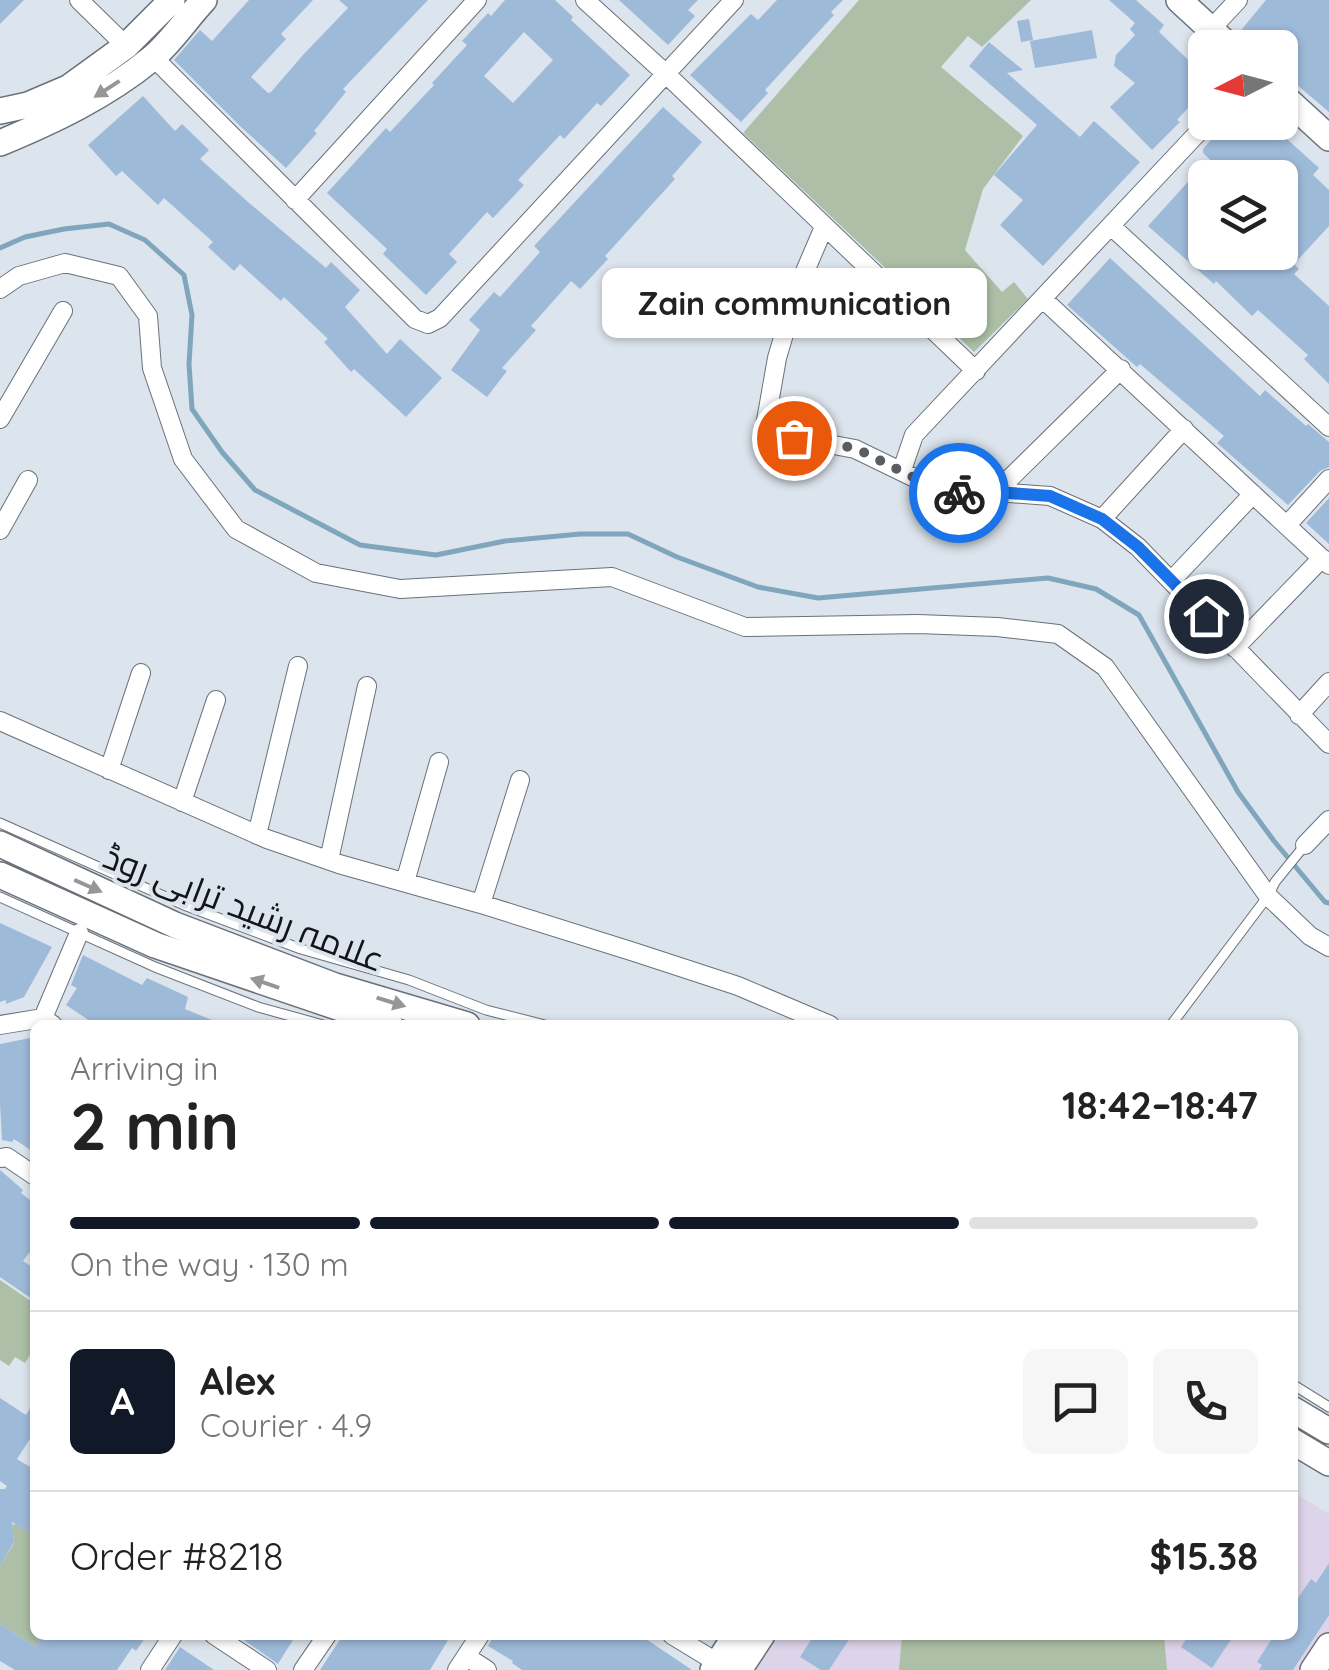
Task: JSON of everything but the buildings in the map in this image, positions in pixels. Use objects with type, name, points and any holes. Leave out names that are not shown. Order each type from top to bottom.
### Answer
[{"type":"main road","points":[[0,111],[28,105],[68,88],[126,46],[172,0]]},
{"type":"main road","points":[[0,144],[51,122],[102,93],[153,57],[204,0]]},
{"type":"main road","points":[[1179,0],[1210,29]]},
{"type":"main road","points":[[1298,110],[1329,138]]},
{"type":"main road","name":"علامہ رشید ترابی روڈ","points":[[0,844],[175,925],[335,986],[450,1020]]},
{"type":"main road","name":"علامہ رشید ترابی روڈ","points":[[0,876],[155,945],[375,1020]]},
{"type":"main road","points":[[1298,1413],[1329,1431]]},
{"type":"main road","points":[[1298,1445],[1329,1464]]},
{"type":"main road","points":[[723,1668],[734,1640]]},
{"type":"main road","points":[[723,1668],[756,1640]]},
{"type":"main road","points":[[1313,1670],[1329,1646]]},
{"type":"street","points":[[78,0],[126,46]]},
{"type":"street","points":[[295,200],[476,0]]},
{"type":"street","points":[[585,0],[976,370]]},
{"type":"street","points":[[153,57],[415,320],[428,324],[440,318],[734,0]]},
{"type":"street","points":[[1210,29],[1238,0]]},
{"type":"street","points":[[902,470],[914,436],[1191,140]]},
{"type":"street","points":[[1111,226],[1329,427]]},
{"type":"street","points":[[824,227],[797,290],[777,358],[764,432],[855,448],[927,484],[970,497],[996,492],[1050,496],[1102,519],[1138,547],[1329,744]]},
{"type":"street","points":[[0,289],[19,276],[65,263],[119,276],[148,316],[152,368],[183,459],[236,529],[316,574],[400,589],[612,577],[744,627],[918,624],[1058,634],[1105,667],[1272,889],[1310,936],[1329,946]]},
{"type":"street","points":[[1044,300],[1325,561],[1235,648]]},
{"type":"street","points":[[0,419],[63,311]]},
{"type":"street","points":[[996,492],[1121,369]]},
{"type":"street","points":[[1102,519],[1184,429]]},
{"type":"street","points":[[0,530],[28,480]]},
{"type":"street","points":[[1287,524],[1329,480]]},
{"type":"street","points":[[1171,580],[1253,494]]},
{"type":"street","points":[[257,835],[298,666]]},
{"type":"street","points":[[109,770],[141,673]]},
{"type":"street","points":[[1298,715],[1329,682]]},
{"type":"street","points":[[330,860],[368,686]]},
{"type":"street","points":[[182,802],[216,700]]},
{"type":"street","points":[[0,721],[257,835],[738,986],[818,1020]]},
{"type":"street","points":[[404,882],[438,762]]},
{"type":"street","points":[[482,904],[520,780]]},
{"type":"street","points":[[1306,845],[1329,820]]},
{"type":"street","points":[[49,1020],[79,933]]},
{"type":"street","points":[[0,1025],[30,1023]]},
{"type":"street","points":[[0,1158],[7,1157],[30,1173]]},
{"type":"street","points":[[150,1670],[170,1640]]},
{"type":"street","points":[[222,1640],[267,1670]]},
{"type":"street","points":[[303,1670],[323,1640]]},
{"type":"street","points":[[477,1640],[462,1663],[487,1670]]},
{"type":"street","points":[[680,1640],[723,1668]]},
{"type":"lane","points":[[0,823],[184,905],[301,949],[410,980],[486,1010],[525,1020]]},
{"type":"lane","points":[[1176,1020],[1306,845]]},
{"type":"lane","points":[[0,897],[156,967],[258,1008],[304,1020]]},
{"type":"lane","points":[[1298,1388],[1329,1408]]},
{"type":"shaded area","points":[[1298,1495],[1329,1514],[1329,1631],[1303,1670],[739,1670],[761,1640],[1298,1640]]},
{"type":"green space","points":[[859,0],[1031,0],[982,47],[968,36],[941,67],[1023,136],[983,189],[965,250],[1002,292],[1014,282],[1028,299],[974,352],[743,133]]},
{"type":"green space","points":[[0,1280],[30,1301],[30,1355],[25,1363],[15,1357],[9,1366],[0,1360]]},
{"type":"green space","points":[[12,1525],[30,1533],[30,1640],[40,1640],[36,1647],[0,1624],[0,1566],[14,1543]]},
{"type":"green space","points":[[902,1640],[1164,1640],[1167,1670],[899,1670]]},
{"type":"waterway","points":[[0,248],[25,237],[109,224],[145,240],[184,275],[192,315],[192,409],[222,452],[255,490],[360,545],[436,555],[505,541],[628,534],[758,587],[818,598],[1048,578],[1096,589],[1139,615],[1238,792],[1274,841],[1329,903]]},
{"type":"way so far","points":[[794,438],[855,448],[927,484],[959,493]]},
{"type":"place","name":"Zain communication","points":[[794,438]]},
{"type":"route","points":[[959,493],[970,497],[996,492],[1050,496],[1102,519],[1138,547],[1206,616]]}]
